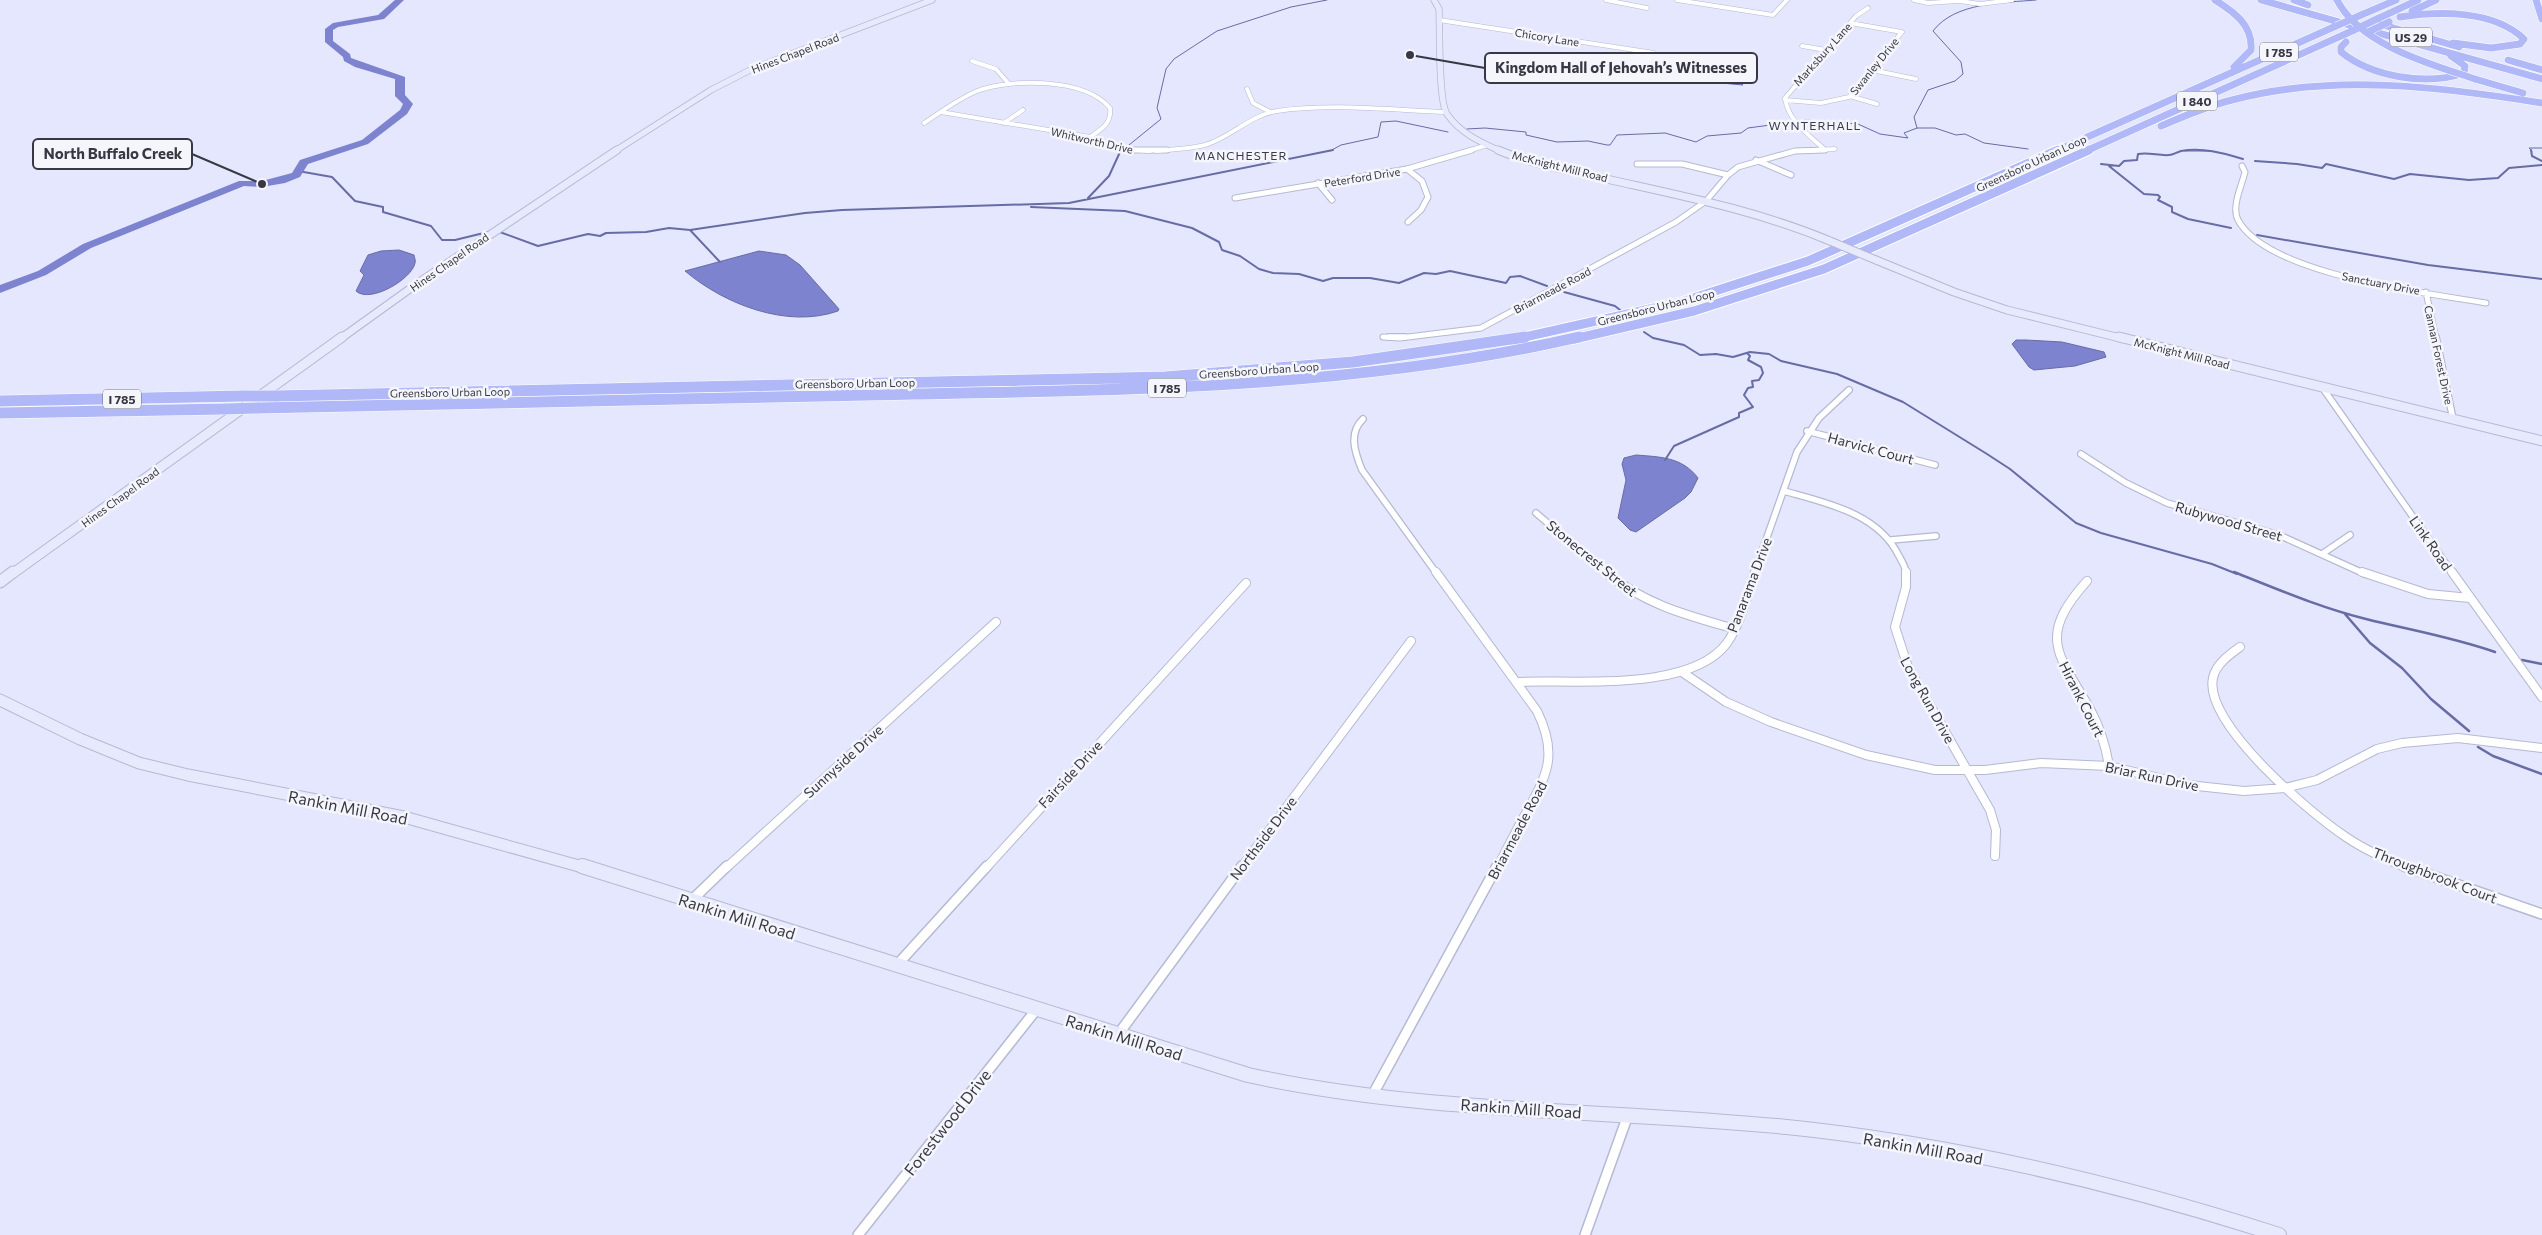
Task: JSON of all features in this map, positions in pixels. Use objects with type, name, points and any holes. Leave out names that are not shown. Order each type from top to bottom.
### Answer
[{"type":"highway","points":[[2215,0],[2243,22],[2252,41],[2251,50],[2245,58],[2222,77]]},
{"type":"highway","name":"US 29","points":[[2261,0],[2542,79]]},
{"type":"highway","name":"US 29","points":[[2279,0],[2542,72]]},
{"type":"highway","points":[[2293,0],[2317,7]]},
{"type":"highway","points":[[2337,0],[2340,8],[2348,18],[2378,40],[2420,60],[2475,79],[2542,98]]},
{"type":"highway","points":[[2372,9],[2381,0]]},
{"type":"highway","name":"Greensboro Urban Loop","points":[[0,401],[1164,377],[1316,366],[1494,343],[1644,312],[1785,270],[1852,244],[2372,9],[2396,0]]},
{"type":"highway","name":"Greensboro Urban Loop","points":[[0,413],[1126,390],[1282,381],[1423,366],[1520,350],[1603,334],[1750,295],[1847,260],[2419,0]]},
{"type":"highway","points":[[2171,122],[2436,0]]},
{"type":"highway","points":[[2536,0],[2542,19]]},
{"type":"highway","points":[[2335,12],[2489,55]]},
{"type":"highway","points":[[2400,17],[2433,13],[2477,18],[2513,30],[2522,35],[2524,40],[2513,46],[2491,48],[2427,37]]},
{"type":"highway","points":[[2346,42],[2341,50],[2346,57],[2363,66],[2387,73],[2438,79],[2458,76],[2466,71],[2465,66],[2459,61],[2428,47]]},
{"type":"highway","points":[[2498,58],[2542,72]]},
{"type":"highway","points":[[2042,172],[2171,122],[2242,97],[2316,87],[2425,89],[2542,103]]},
{"type":"street","name":"Hines Chapel Road","points":[[0,582],[259,396],[494,231],[648,129],[740,75],[778,58],[932,0]]},
{"type":"street","points":[[1434,0],[1439,9],[1442,98],[1445,112]]},
{"type":"street","points":[[1606,0],[1647,8]]},
{"type":"street","points":[[1677,0],[1773,15],[1787,0]]},
{"type":"street","points":[[1720,7],[1727,0]]},
{"type":"street","points":[[1914,0],[1928,3],[1955,1],[1980,4],[2012,0]]},
{"type":"street","name":"Marksbury Lane","points":[[1824,150],[1792,117],[1785,108],[1785,100],[1788,92],[1850,23],[1868,8]]},
{"type":"street","name":"Chicory Lane","points":[[1439,20],[1654,53]]},
{"type":"street","name":"Swanley Drive","points":[[1785,100],[1821,103],[1834,102],[1850,96],[1902,32],[1850,23]]},
{"type":"street","points":[[1802,46],[1826,50]]},
{"type":"street","points":[[972,61],[996,69],[1008,84]]},
{"type":"street","points":[[1872,70],[1916,78]]},
{"type":"street","points":[[924,123],[975,92],[1008,84],[1055,84],[1098,96],[1107,103],[1111,110],[1111,117],[1108,123],[1090,137]]},
{"type":"street","points":[[1247,89],[1253,103],[1270,112]]},
{"type":"street","points":[[1850,96],[1877,104]]},
{"type":"street","name":"Whitworth Drive","points":[[942,112],[1090,137],[1134,150],[1166,151],[1193,148],[1216,141],[1248,120],[1270,112],[1316,108],[1445,112]]},
{"type":"street","points":[[1004,123],[1023,110]]},
{"type":"street","name":"McKnight Mill Road","points":[[1445,112],[1459,128],[1488,145],[1536,162],[1768,217],[1954,292],[2007,310],[2542,441]]},
{"type":"street","name":"Peterford Drive","points":[[1235,198],[1318,183],[1357,180],[1407,169],[1488,145]]},
{"type":"street","name":"Briarmeade Road","points":[[1383,337],[1400,338],[1481,328],[1650,238],[1706,201],[1728,175],[1738,167],[1756,160],[1795,151],[1835,149]]},
{"type":"street","points":[[1756,160],[1791,175]]},
{"type":"street","points":[[1638,164],[1682,164],[1728,175]]},
{"type":"street","name":"Sanctuary Drive","points":[[2242,166],[2245,172],[2236,210],[2238,220],[2250,236],[2278,253],[2334,274],[2486,303]]},
{"type":"street","points":[[1407,169],[1422,181],[1428,197],[1421,210],[1408,222]]},
{"type":"street","points":[[1318,183],[1332,200]]},
{"type":"street","name":"Cannan Forest Drive","points":[[2426,292],[2452,419]]},
{"type":"street","name":"Link Road","points":[[2322,387],[2542,697]]},
{"type":"street","name":"Panarama Drive","points":[[1516,682],[1630,680],[1682,672],[1709,659],[1724,646],[1734,629],[1797,452],[1807,431],[1819,415],[1849,390]]},
{"type":"street","name":"Briarmeade Road","points":[[1362,419],[1356,424],[1354,435],[1357,458],[1362,470],[1516,682],[1545,727],[1549,744],[1550,762],[1545,779],[1372,1096]]},
{"type":"street","name":"Harvick Court","points":[[1807,431],[1935,465]]},
{"type":"street","name":"Rubywood Street","points":[[2080,454],[2126,483],[2167,503],[2263,529],[2365,574],[2409,590],[2470,598]]},
{"type":"street","name":"Long Run Drive","points":[[1784,490],[1840,507],[1862,518],[1891,540],[1906,570],[1906,587],[1895,627],[1901,649],[1908,667],[1969,770],[1992,816],[1996,830],[1995,856]]},
{"type":"street","name":"Stonecrest Street","points":[[1536,512],[1609,574],[1643,598],[1734,629]]},
{"type":"street","points":[[2322,554],[2350,535]]},
{"type":"street","points":[[1891,540],[1936,536]]},
{"type":"street","name":"Hirank Court","points":[[2086,581],[2064,607],[2057,631],[2064,669],[2097,724],[2106,749],[2108,766]]},
{"type":"street","name":"Fairside Drive","points":[[896,966],[931,924],[1246,583]]},
{"type":"street","name":"Sunnyside Drive","points":[[691,902],[738,856],[996,622]]},
{"type":"street","name":"Northside Drive","points":[[1118,1036],[1174,957],[1410,641]]},
{"type":"street","name":"Throughbrook Court","points":[[2240,647],[2224,658],[2217,667],[2211,684],[2215,702],[2227,725],[2285,788],[2321,820],[2364,848],[2421,873],[2542,914]]},
{"type":"street","name":"Briar Run Drive","points":[[1682,672],[1726,702],[1819,740],[1902,764],[1935,770],[1969,770],[2041,763],[2108,766],[2188,785],[2244,791],[2285,788],[2317,780],[2377,749],[2402,743],[2458,738],[2542,748]]},
{"type":"street","name":"Rankin Mill Road","points":[[0,700],[80,739],[139,763],[188,776],[404,817],[542,854],[1118,1036],[1248,1075],[1319,1090],[1425,1102],[1786,1127],[1944,1150],[2057,1174],[2154,1199],[2279,1235]]},
{"type":"street","name":"Forestwood Drive","points":[[858,1235],[1036,1010]]},
{"type":"street","points":[[1585,1235],[1628,1115]]},
{"type":"water","points":[[1694,53],[1710,55],[1722,63],[1743,85],[1710,82],[1713,79],[1710,70]]},
{"type":"water","points":[[399,250],[414,255],[415,263],[406,276],[390,288],[380,292],[362,294],[356,291],[364,275],[360,271],[368,255],[381,251]]},
{"type":"water","points":[[759,251],[786,255],[800,265],[839,309],[838,311],[818,316],[798,317],[777,315],[757,310],[718,294],[685,271]]},
{"type":"water","points":[[2016,340],[2062,342],[2104,352],[2106,357],[2075,366],[2034,370],[2029,367],[2012,344]]},
{"type":"water","points":[[1636,455],[1670,459],[1685,466],[1698,478],[1691,492],[1685,498],[1636,532],[1630,530],[1618,518],[1626,480],[1622,464],[1624,458]]},
{"type":"waterway","points":[[0,289],[42,273],[87,246],[243,183],[262,184],[281,181],[296,175],[304,162],[365,142],[404,112],[408,104],[400,96],[400,77],[358,65],[347,59],[347,56],[329,42],[329,29],[336,25],[381,17],[400,0]]},
{"type":"waterway","points":[[1129,145],[1161,119],[1157,108],[1166,69],[1174,59],[1217,31],[1291,7],[1327,0]]},
{"type":"waterway","points":[[1917,128],[1914,117],[1928,90],[1955,81],[1963,74],[1961,62],[1933,31],[1942,21],[1954,14],[1980,6],[2036,0]]},
{"type":"waterway","points":[[1805,120],[1858,124],[1880,134],[1908,138],[1904,133],[1917,128]]},
{"type":"waterway","points":[[1331,150],[1341,145],[1378,137],[1381,122],[1396,121],[1448,132]]},
{"type":"waterway","points":[[1467,129],[1485,128],[1526,132],[1526,135],[1557,142],[1588,141],[1610,145],[1617,135],[1665,133],[1696,142],[1707,136],[1741,133],[1748,128],[1785,123]]},
{"type":"waterway","points":[[1917,128],[1935,128],[1956,135],[1965,134],[1984,143],[2028,149]]},
{"type":"waterway","points":[[2531,150],[2529,148],[2542,148]]},
{"type":"waterway","points":[[690,230],[805,213],[842,210],[1069,203],[1331,150]]},
{"type":"waterway","points":[[2101,164],[2119,166],[2124,161],[2137,160],[2138,154],[2172,155],[2189,150],[2212,151],[2243,159]]},
{"type":"waterway","points":[[2531,150],[2532,156],[2542,161]]},
{"type":"waterway","points":[[2185,151],[2211,151]]},
{"type":"waterway","points":[[1088,198],[1109,176],[1120,152]]},
{"type":"waterway","points":[[2255,161],[2322,168],[2326,164],[2394,179],[2410,174],[2469,180],[2498,178],[2509,168],[2542,165]]},
{"type":"waterway","points":[[2109,166],[2144,194],[2158,195],[2160,197],[2158,200],[2172,207],[2172,212],[2188,219],[2231,228]]},
{"type":"waterway","points":[[298,171],[332,177],[355,201],[383,207],[383,212],[431,226],[442,240],[455,240],[492,231]]},
{"type":"waterway","points":[[1031,207],[1125,211],[1192,228],[1219,242],[1222,250],[1240,256],[1259,269],[1273,273],[1299,274],[1323,281],[1333,278],[1370,278],[1399,283],[1424,273],[1436,274],[1450,271],[1506,283],[1510,277],[1520,276],[1547,286]]},
{"type":"waterway","points":[[497,231],[538,246],[588,234],[600,236],[606,233],[646,232],[669,228],[690,230]]},
{"type":"waterway","points":[[690,230],[720,262]]},
{"type":"waterway","points":[[2257,235],[2428,265],[2542,279]]},
{"type":"waterway","points":[[1564,292],[1615,306],[1620,310]]},
{"type":"waterway","points":[[1644,332],[1653,338],[1684,345],[1700,355],[1716,354],[1733,357],[1750,352],[1769,354],[1781,361],[1837,374],[1903,402],[1987,454],[2010,469],[2076,523],[2101,533],[2212,564],[2237,574]]},
{"type":"waterway","points":[[1665,460],[1674,446],[1739,417],[1739,413],[1753,407],[1744,395],[1748,388],[1753,387],[1752,381],[1759,380],[1763,373],[1761,367],[1748,360],[1750,356],[1747,353]]},
{"type":"waterway","points":[[2234,572],[2332,609],[2495,652]]},
{"type":"waterway","points":[[2345,614],[2370,643],[2402,668],[2431,699],[2469,731]]},
{"type":"waterway","points":[[2522,660],[2542,664]]},
{"type":"waterway","points":[[2478,747],[2493,756],[2542,774]]},
{"type":"place","name":"Kingdom Hall of Jehovah’s Witnesses","points":[[1410,55]]},
{"type":"place","name":"North Buffalo Creek","points":[[262,184]]},
{"type":"district","name":"WYNTERHALL","points":[[1815,125]]},
{"type":"district","name":"MANCHESTER","points":[[1241,155]]}]
